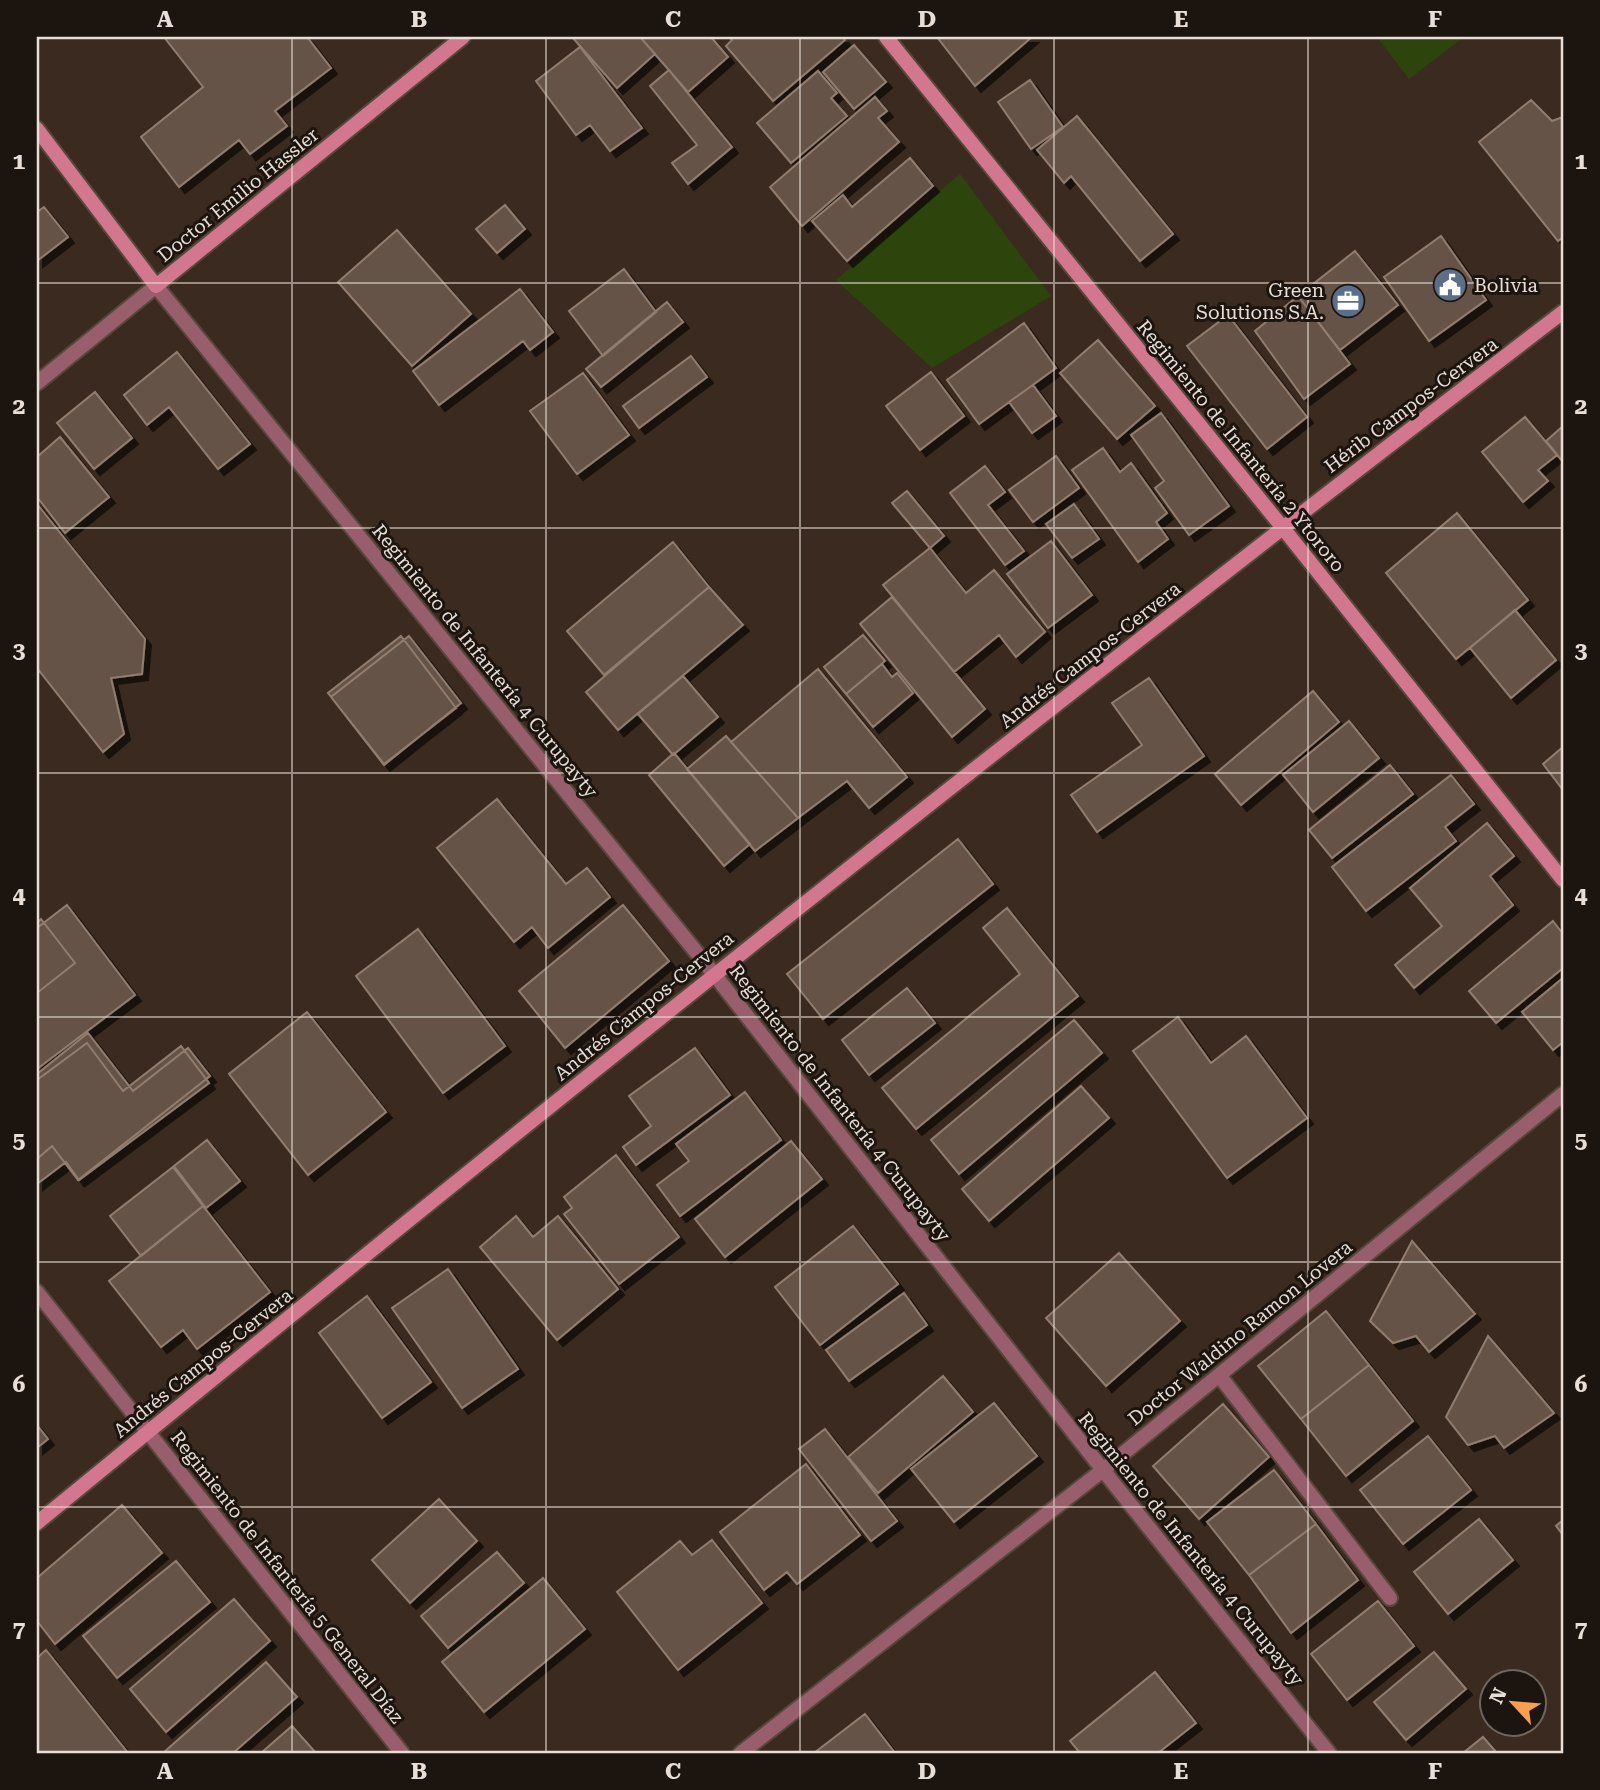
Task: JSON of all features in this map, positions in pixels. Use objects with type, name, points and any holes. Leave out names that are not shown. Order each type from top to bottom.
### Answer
[{"type":"street","name":"Doctor Emilio Hassler","points":[[37,383],[463,37]]},
{"type":"street","name":"Regimiento de Infantería 2 Ytororo","points":[[886,37],[1563,880]]},
{"type":"street","points":[[37,129],[156,286]]},
{"type":"street","name":"Regimiento de Infantería 4 Curupayty","points":[[156,286],[715,974],[1103,1470],[1329,1753]]},
{"type":"street","name":"Hérib Campos-Cervera","points":[[1283,528],[1563,312]]},
{"type":"street","name":"Andrés Campos-Cervera","points":[[37,1523],[715,974],[1283,528]]},
{"type":"street","name":"Doctor Waldino Ramon Lovera","points":[[741,1753],[1103,1470],[1563,1094]]},
{"type":"street","name":"Regimiento de Infantería 5 General Díaz","points":[[37,1292],[402,1753]]},
{"type":"street","points":[[1219,1375],[1390,1598]]},
{"type":"green space","points":[[1377,37],[1464,37],[1409,79]]},
{"type":"green space","points":[[960,174],[1051,296],[932,368],[836,280]]},
{"type":"building","points":[[164,37],[307,37],[331,68],[275,111],[287,126],[250,154],[239,140],[179,187],[141,137],[203,87]]},
{"type":"building","points":[[572,37],[640,37],[655,54],[617,88]]},
{"type":"building","points":[[640,37],[711,37],[728,57],[688,92]]},
{"type":"building","points":[[729,37],[842,37],[845,40],[773,101],[726,46],[732,40]]},
{"type":"building","points":[[937,37],[1032,37],[975,86]]},
{"type":"building","points":[[854,45],[886,82],[854,109],[823,72]]},
{"type":"building","points":[[580,47],[642,128],[610,151],[590,125],[576,135],[536,81]]},
{"type":"building","points":[[669,70],[732,147],[688,184],[672,163],[697,145],[650,86]]},
{"type":"building","points":[[818,71],[837,93],[831,98],[847,116],[791,163],[757,123]]},
{"type":"building","points":[[1030,80],[1063,127],[1031,149],[998,102]]},
{"type":"building","points":[[875,97],[887,111],[878,118],[899,142],[802,226],[770,187]]},
{"type":"building","points":[[1531,100],[1552,121],[1563,117],[1563,237],[1558,241],[1479,142]]},
{"type":"building","points":[[1077,116],[1173,234],[1140,261],[1071,176],[1064,183],[1037,150]]},
{"type":"building","points":[[910,158],[933,186],[847,261],[812,221],[843,195],[852,207]]},
{"type":"building","points":[[505,205],[525,229],[497,253],[476,229]]},
{"type":"building","points":[[44,207],[68,237],[37,261],[37,212]]},
{"type":"building","points":[[397,230],[471,314],[412,366],[338,282]]},
{"type":"building","points":[[1441,236],[1486,300],[1429,341],[1384,277]]},
{"type":"building","points":[[1355,251],[1398,305],[1340,350],[1298,296]]},
{"type":"building","points":[[624,269],[656,312],[603,356],[569,311]]},
{"type":"building","points":[[520,289],[553,332],[530,350],[523,341],[439,405],[413,371]]},
{"type":"building","points":[[1298,296],[1350,364],[1304,399],[1255,331]]},
{"type":"building","points":[[667,302],[683,322],[601,387],[586,369]]},
{"type":"building","points":[[1228,315],[1307,417],[1267,449],[1187,346]]},
{"type":"building","points":[[1024,323],[1056,368],[979,424],[947,380]]},
{"type":"building","points":[[1098,340],[1155,406],[1117,439],[1060,373]]},
{"type":"building","points":[[177,352],[250,444],[218,469],[169,407],[147,425],[124,395]]},
{"type":"building","points":[[691,356],[707,377],[639,428],[623,406]]},
{"type":"building","points":[[931,372],[964,416],[920,450],[886,406]]},
{"type":"building","points":[[583,373],[629,435],[577,474],[530,411]]},
{"type":"building","points":[[1033,385],[1056,416],[1032,433],[1009,402]]},
{"type":"building","points":[[95,392],[132,438],[94,469],[57,423]]},
{"type":"building","points":[[1161,413],[1229,506],[1189,535],[1155,488],[1164,481],[1131,435]]},
{"type":"building","points":[[1525,417],[1557,455],[1538,470],[1548,481],[1523,502],[1482,452]]},
{"type":"building","points":[[1563,426],[1563,462],[1546,441]]},
{"type":"building","points":[[60,437],[109,497],[65,533],[37,497],[37,457]]},
{"type":"building","points":[[1103,448],[1120,472],[1131,463],[1167,513],[1156,522],[1168,539],[1138,562],[1072,470]]},
{"type":"building","points":[[1056,456],[1079,488],[1033,522],[1009,490]]},
{"type":"building","points":[[985,466],[1005,492],[988,505],[1024,551],[1005,565],[950,493]]},
{"type":"building","points":[[907,491],[944,536],[930,548],[892,503]]},
{"type":"building","points":[[37,504],[145,639],[142,674],[111,678],[124,734],[103,752],[37,668]]},
{"type":"building","points":[[1074,504],[1099,539],[1072,558],[1046,524]]},
{"type":"building","points":[[1457,513],[1528,600],[1456,659],[1386,573]]},
{"type":"building","points":[[1051,541],[1092,595],[1048,628],[1007,574]]},
{"type":"building","points":[[673,542],[709,587],[604,675],[567,631]]},
{"type":"building","points":[[930,548],[966,593],[994,570],[1045,632],[1016,657],[999,635],[954,672],[883,585]]},
{"type":"building","points":[[709,587],[743,625],[618,730],[586,692]]},
{"type":"building","points":[[892,597],[985,709],[952,737],[860,624]]},
{"type":"building","points":[[1515,610],[1556,660],[1511,698],[1470,648]]},
{"type":"building","points":[[863,635],[885,661],[846,694],[824,667]]},
{"type":"building","points":[[401,636],[456,708],[384,764],[328,693]]},
{"type":"building","points":[[409,636],[461,703],[384,765],[331,697]]},
{"type":"building","points":[[882,664],[892,677],[897,673],[913,693],[873,727],[846,694]]},
{"type":"building","points":[[818,669],[907,777],[869,808],[847,781],[798,818],[731,742]]},
{"type":"building","points":[[683,676],[718,717],[673,755],[638,714]]},
{"type":"building","points":[[1149,678],[1204,756],[1097,832],[1071,795],[1142,745],[1112,703]]},
{"type":"building","points":[[1313,691],[1339,722],[1241,805],[1215,774]]},
{"type":"building","points":[[1349,721],[1379,758],[1313,812],[1283,775]]},
{"type":"building","points":[[726,736],[798,818],[755,851],[687,769]]},
{"type":"building","points":[[1563,747],[1563,790],[1543,764]]},
{"type":"building","points":[[674,753],[750,844],[724,866],[649,775]]},
{"type":"building","points":[[1390,765],[1413,794],[1332,858],[1309,830]]},
{"type":"building","points":[[1451,775],[1474,804],[1445,827],[1456,841],[1366,911],[1332,867]]},
{"type":"building","points":[[497,799],[566,884],[587,868],[610,897],[548,948],[532,927],[514,942],[437,848]]},
{"type":"building","points":[[1487,823],[1514,856],[1490,876],[1513,905],[1414,988],[1395,965],[1442,926],[1410,888]]},
{"type":"building","points":[[958,839],[993,884],[823,1019],[787,974]]},
{"type":"building","points":[[67,905],[135,995],[37,1069],[37,928]]},
{"type":"building","points":[[623,905],[669,961],[565,1048],[519,991]]},
{"type":"building","points":[[1007,908],[1078,996],[916,1129],[882,1088],[1020,974],[983,928]]},
{"type":"building","points":[[41,919],[75,963],[37,993],[37,923]]},
{"type":"building","points":[[1553,921],[1563,934],[1563,968],[1496,1023],[1469,991]]},
{"type":"building","points":[[418,929],[505,1046],[443,1093],[356,976]]},
{"type":"building","points":[[1563,978],[1563,1042],[1553,1050],[1522,1012]]},
{"type":"building","points":[[907,988],[935,1023],[869,1075],[842,1040]]},
{"type":"building","points":[[307,1012],[386,1112],[308,1175],[229,1074]]},
{"type":"building","points":[[1178,1017],[1211,1063],[1246,1036],[1307,1118],[1227,1178],[1133,1051]]},
{"type":"building","points":[[1074,1020],[1102,1053],[959,1174],[931,1140]]},
{"type":"building","points":[[88,1033],[133,1091],[188,1048],[210,1076],[78,1180],[52,1146],[37,1159],[37,1074]]},
{"type":"building","points":[[87,1043],[123,1091],[181,1046],[209,1083],[79,1180],[66,1162],[37,1184],[37,1080]]},
{"type":"building","points":[[695,1048],[730,1095],[636,1165],[623,1147],[651,1126],[629,1096]]},
{"type":"building","points":[[1081,1086],[1109,1118],[989,1221],[962,1189]]},
{"type":"building","points":[[745,1092],[781,1140],[680,1216],[657,1185],[689,1161],[676,1144]]},
{"type":"building","points":[[207,1140],[240,1181],[206,1208],[174,1166]]},
{"type":"building","points":[[791,1141],[822,1179],[725,1257],[695,1219]]},
{"type":"building","points":[[616,1155],[679,1237],[619,1284],[564,1214],[572,1208],[564,1197]]},
{"type":"building","points":[[173,1167],[203,1206],[141,1256],[110,1216]]},
{"type":"building","points":[[203,1206],[270,1292],[197,1349],[183,1330],[161,1347],[109,1281]]},
{"type":"building","points":[[516,1216],[533,1237],[558,1216],[618,1289],[557,1340],[480,1247]]},
{"type":"building","points":[[853,1226],[898,1284],[820,1345],[775,1287]]},
{"type":"building","points":[[1412,1241],[1475,1314],[1429,1352],[1416,1336],[1393,1343],[1370,1321]]},
{"type":"building","points":[[1119,1253],[1180,1321],[1106,1386],[1046,1318]]},
{"type":"building","points":[[448,1269],[518,1369],[462,1408],[392,1308]]},
{"type":"building","points":[[904,1293],[927,1325],[849,1381],[826,1350]]},
{"type":"building","points":[[367,1296],[431,1382],[382,1418],[319,1333]]},
{"type":"building","points":[[1326,1311],[1369,1365],[1301,1419],[1258,1366]]},
{"type":"building","points":[[1488,1336],[1554,1413],[1504,1448],[1495,1436],[1468,1445],[1446,1417]]},
{"type":"building","points":[[1369,1365],[1413,1421],[1346,1476],[1301,1419]]},
{"type":"building","points":[[943,1376],[973,1412],[878,1493],[848,1457]]},
{"type":"building","points":[[994,1403],[1037,1456],[954,1522],[911,1469]]},
{"type":"building","points":[[1223,1404],[1269,1457],[1199,1519],[1153,1466]]},
{"type":"building","points":[[37,1425],[48,1439],[37,1448]]},
{"type":"building","points":[[825,1429],[897,1521],[871,1541],[799,1449]]},
{"type":"building","points":[[1428,1436],[1471,1490],[1403,1544],[1360,1490]]},
{"type":"building","points":[[806,1464],[860,1535],[797,1584],[787,1572],[764,1590],[720,1532]]},
{"type":"building","points":[[1274,1470],[1316,1524],[1249,1575],[1207,1522]]},
{"type":"building","points":[[439,1499],[477,1541],[410,1603],[372,1560]]},
{"type":"building","points":[[122,1505],[162,1553],[55,1644],[37,1621],[37,1578]]},
{"type":"building","points":[[1479,1519],[1513,1560],[1448,1614],[1414,1572]]},
{"type":"building","points":[[1563,1520],[1563,1535],[1556,1526]]},
{"type":"building","points":[[1316,1524],[1358,1580],[1291,1633],[1249,1575]]},
{"type":"building","points":[[712,1540],[762,1603],[678,1670],[617,1592],[680,1541],[692,1555]]},
{"type":"building","points":[[497,1552],[524,1583],[448,1648],[421,1616]]},
{"type":"building","points":[[176,1561],[210,1602],[117,1678],[83,1636]]},
{"type":"building","points":[[543,1578],[585,1629],[484,1712],[442,1662]]},
{"type":"building","points":[[234,1599],[270,1641],[166,1732],[130,1689]]},
{"type":"building","points":[[1378,1601],[1414,1646],[1347,1700],[1311,1654]]},
{"type":"building","points":[[46,1650],[128,1753],[38,1753],[37,1658]]},
{"type":"building","points":[[1434,1652],[1466,1689],[1406,1740],[1374,1702]]},
{"type":"building","points":[[266,1662],[297,1697],[233,1753],[163,1753]]},
{"type":"building","points":[[1155,1672],[1196,1723],[1158,1753],[1080,1753],[1070,1741]]},
{"type":"building","points":[[865,1714],[895,1753],[814,1753]]},
{"type":"building","points":[[292,1726],[316,1753],[261,1753]]},
{"type":"building","points":[[1484,1738],[1497,1753],[1463,1753]]},
{"type":"place","name":"Bolivia","points":[[1450,285]]},
{"type":"place","name":"Green Solutions S.A.","points":[[1348,301]]}]
